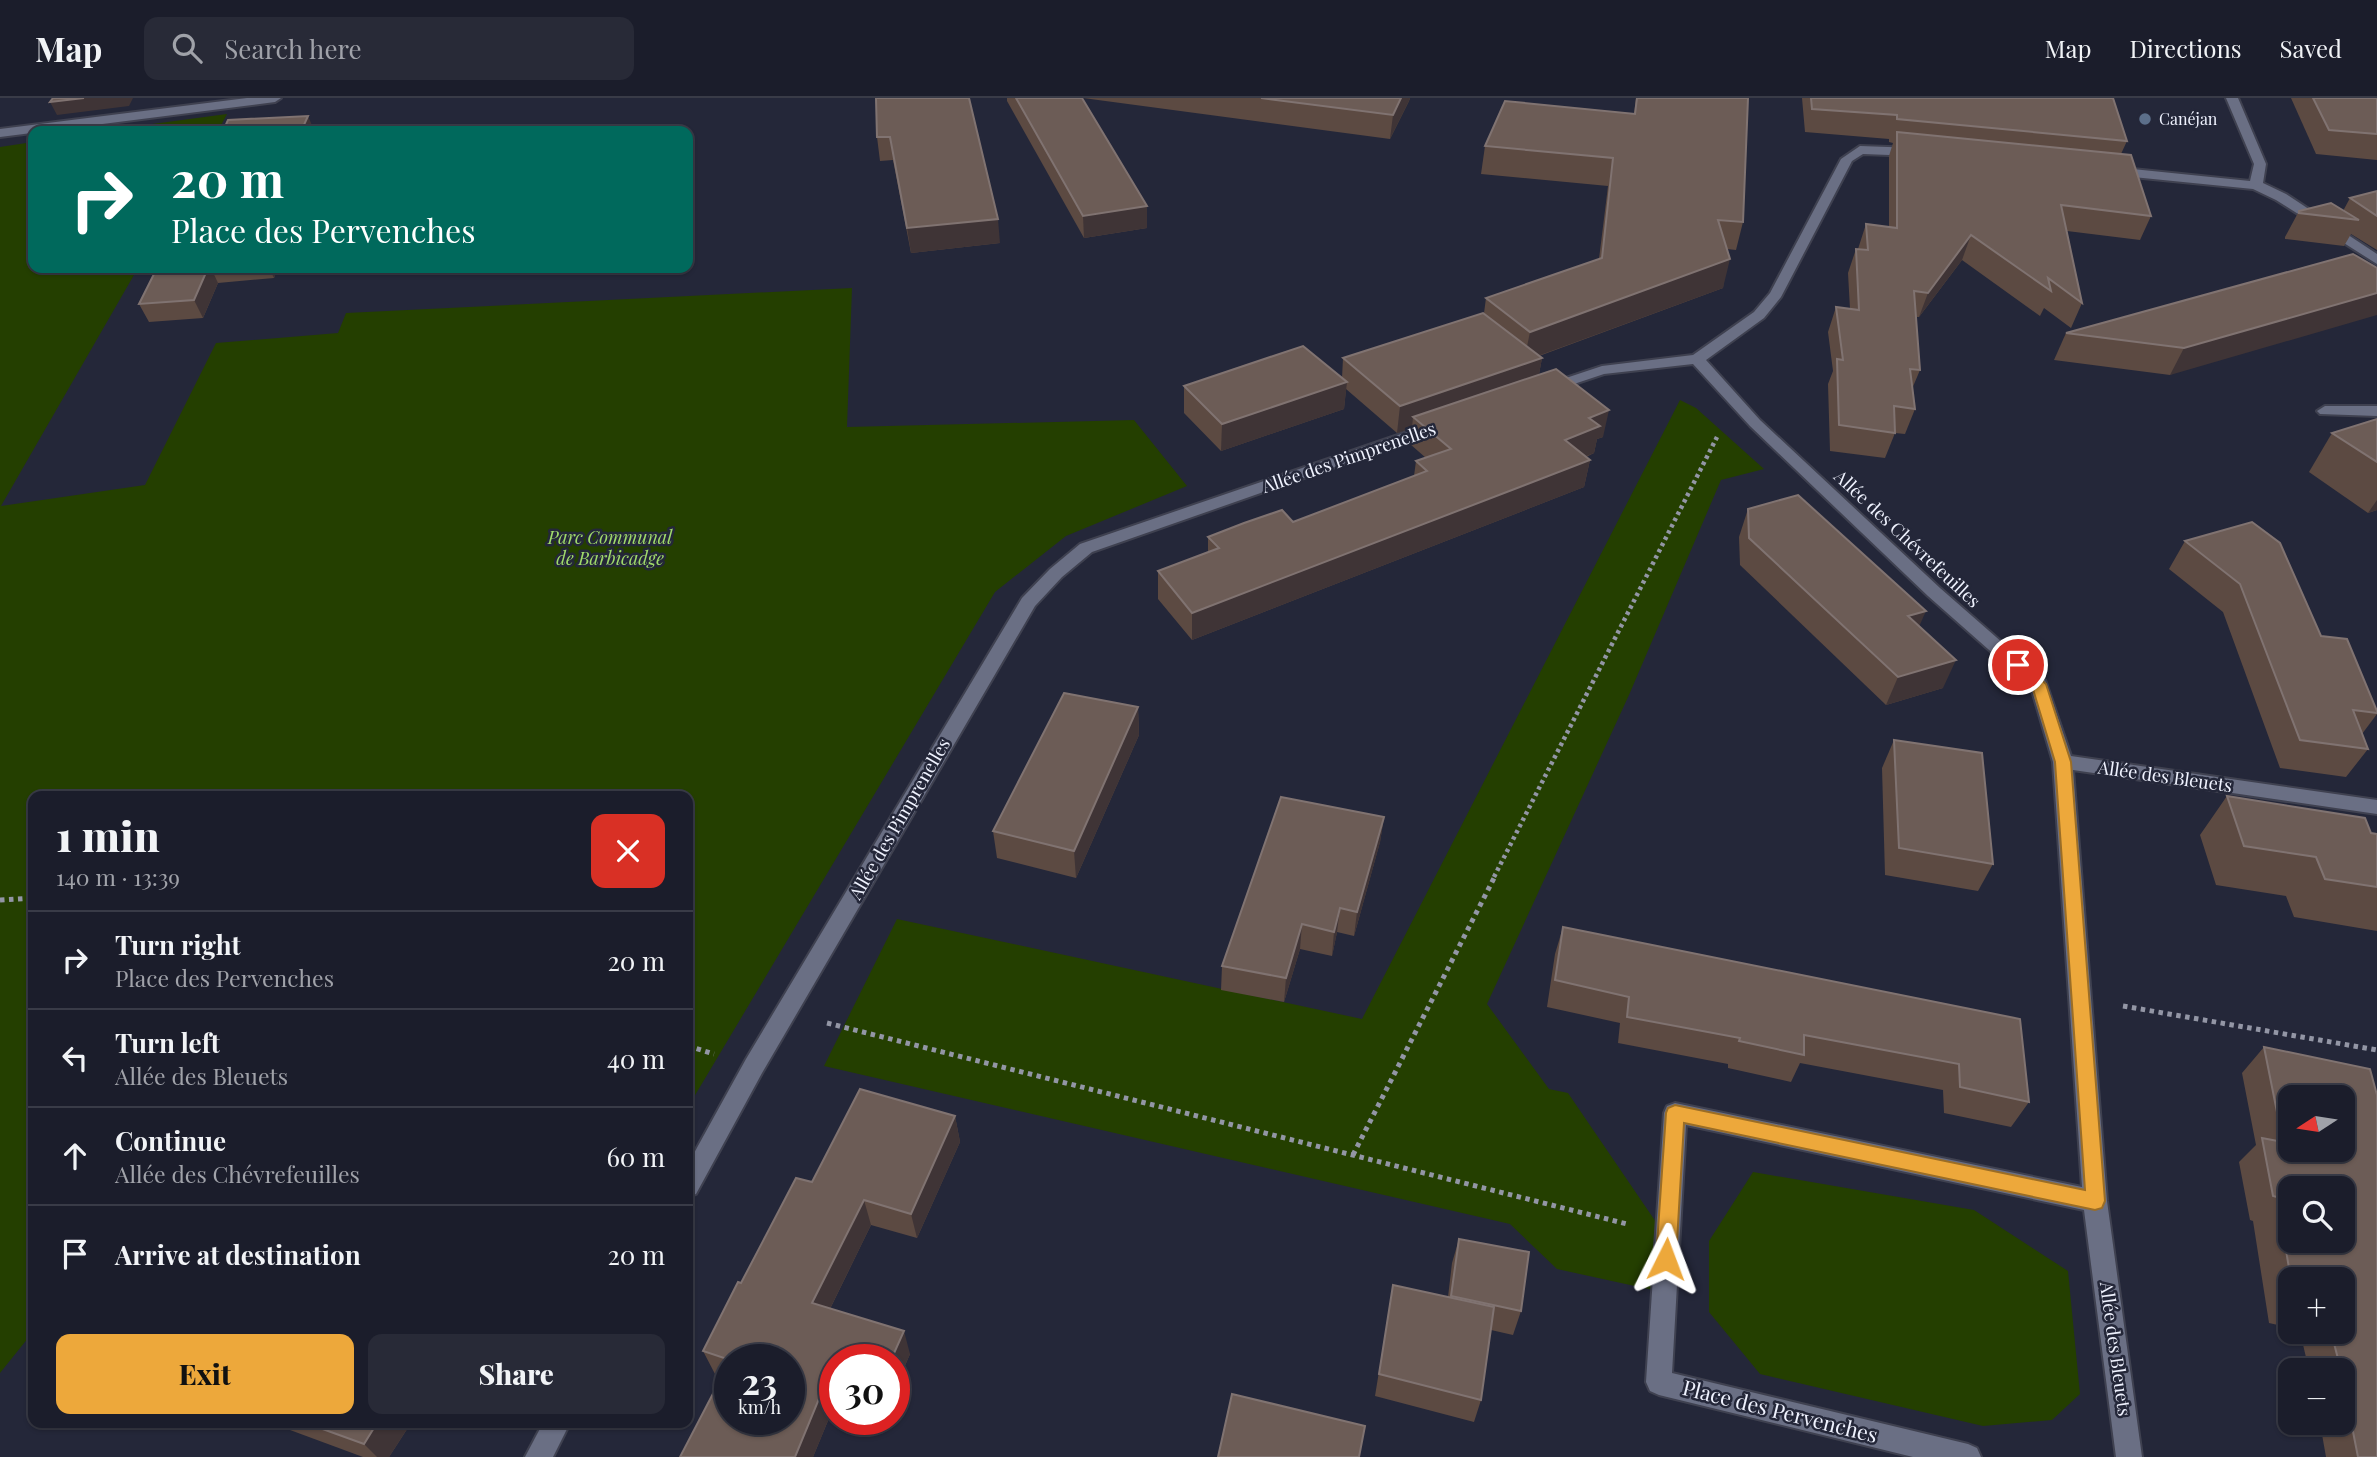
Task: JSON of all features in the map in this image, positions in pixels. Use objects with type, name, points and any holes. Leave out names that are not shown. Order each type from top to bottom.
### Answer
[{"type":"street","points":[[55,126],[275,98]]},
{"type":"street","points":[[2232,98],[2260,164],[2256,185]]},
{"type":"street","points":[[0,133],[28,129]]},
{"type":"street","points":[[1530,395],[1602,370],[1696,359],[1759,314],[1776,294],[1847,159],[1860,150],[1890,149],[1935,153]]},
{"type":"street","points":[[2096,169],[2256,185],[2281,197],[2377,260]]},
{"type":"street","name":"Allée des Chévrefeuilles","points":[[1696,359],[1755,423],[1934,592],[2039,684],[2063,762]]},
{"type":"street","points":[[2325,411],[2377,411]]},
{"type":"street","name":"Allée des Pimprenelles","points":[[693,1177],[786,1013],[1028,602],[1056,573],[1086,548],[1451,422]]},
{"type":"street","name":"Allée des Bleuets","points":[[2129,1457],[2095,1201],[2063,762],[2377,807]]},
{"type":"street","name":"Place des Pervenches","points":[[1968,1457],[1659,1382],[1675,1113],[2095,1201]]},
{"type":"street","points":[[538,1457],[554,1428]]},
{"type":"path","points":[[1353,1155],[1718,434],[1755,423]]},
{"type":"path","points":[[0,900],[28,898]]},
{"type":"path","points":[[2080,999],[2377,1050]]},
{"type":"path","points":[[786,1013],[1668,1234]]},
{"type":"green space","points":[[227,114],[221,126],[137,126]]},
{"type":"green space","name":"Parc Communal de Barbicadge","points":[[28,143],[28,273],[135,273],[1,506],[145,485],[216,343],[338,333],[346,313],[852,288],[847,427],[1134,420],[1187,486],[1066,536],[995,592],[693,1099],[693,791],[28,791],[28,1338],[0,1373],[0,147]]},
{"type":"green space","points":[[1680,400],[1696,408],[1764,469],[1721,480],[1629,695],[1487,1004],[1549,1089],[1568,1093],[1658,1225],[1653,1290],[1557,1269],[1510,1224],[824,1066],[897,919],[1362,1019]]},
{"type":"green space","points":[[1753,1172],[1974,1210],[2068,1271],[2080,1394],[2052,1420],[1983,1426],[1760,1374],[1709,1312],[1709,1241]]},
{"type":"building","points":[[53,98],[84,98],[50,102]]},
{"type":"building","points":[[876,98],[969,98],[998,219],[907,228],[890,137],[877,137]]},
{"type":"building","points":[[1016,98],[1082,98],[1147,206],[1083,216]]},
{"type":"building","points":[[1261,98],[1401,98],[1393,115]]},
{"type":"building","points":[[1637,98],[1748,98],[1743,222],[1718,220],[1730,259],[1530,332],[1486,298],[1602,258],[1613,158],[1485,146],[1505,101],[1635,114]]},
{"type":"building","points":[[1811,98],[2113,98],[2127,141],[1897,119],[1897,115],[1812,109]]},
{"type":"building","points":[[2313,98],[2377,98],[2377,134],[2329,130]]},
{"type":"building","points":[[308,116],[303,126],[225,126],[228,120]]},
{"type":"building","points":[[1897,132],[2131,155],[2151,216],[2061,205],[2082,303],[2048,278],[2051,291],[1971,235],[1928,293],[1914,291],[1920,370],[1910,369],[1915,409],[1894,406],[1895,433],[1839,425],[1837,359],[1843,360],[1836,307],[1859,310],[1856,249],[1868,250],[1866,224],[1897,228]]},
{"type":"building","points":[[2377,191],[2377,216],[2350,198]]},
{"type":"building","points":[[2331,203],[2359,220],[2299,213],[2299,211]]},
{"type":"building","points":[[2353,254],[2377,268],[2377,293],[2184,348],[2066,333]]},
{"type":"building","points":[[154,273],[206,273],[194,300],[139,304]]},
{"type":"building","points":[[1483,313],[1542,358],[1400,406],[1343,358]]},
{"type":"building","points":[[1303,346],[1347,382],[1222,424],[1184,386]]},
{"type":"building","points":[[1556,369],[1609,410],[1589,418],[1600,426],[1565,440],[1590,460],[1192,613],[1158,571],[1219,548],[1208,537],[1244,523],[1282,510],[1293,522],[1427,471],[1416,461],[1451,449],[1413,417]]},
{"type":"building","points":[[2377,419],[2377,462],[2332,433]]},
{"type":"building","points":[[1798,495],[1926,611],[1908,616],[1956,660],[1898,677],[1749,538],[1748,509]]},
{"type":"building","points":[[2252,522],[2280,543],[2321,636],[2347,639],[2377,711],[2353,710],[2368,749],[2300,740],[2240,584],[2185,541]]},
{"type":"building","points":[[1064,693],[1138,707],[1074,851],[993,831]]},
{"type":"building","points":[[1894,740],[1982,753],[1993,864],[1899,848]]},
{"type":"building","points":[[2227,796],[2365,818],[2371,833],[2377,834],[2377,887],[2325,879],[2316,857],[2244,846]]},
{"type":"building","points":[[1281,797],[1384,817],[1357,912],[1340,908],[1334,932],[1302,924],[1286,978],[1222,966]]},
{"type":"building","points":[[1563,927],[2020,1019],[2029,1102],[1960,1087],[1959,1064],[1804,1035],[1804,1055],[1739,1041],[1740,1038],[1627,1017],[1629,997],[1555,980]]},
{"type":"building","points":[[2264,1047],[2370,1069],[2377,1095],[2377,1457],[2358,1457],[2354,1435],[2355,1358],[2338,1358],[2334,1344],[2355,1344],[2355,1267],[2289,1267],[2286,1253],[2355,1253],[2355,1176],[2278,1176],[2278,1203],[2277,1197],[2273,1196],[2262,1138],[2278,1141],[2278,1162],[2356,1162],[2356,1085],[2278,1085],[2278,1117]]},
{"type":"building","points":[[860,1089],[955,1116],[911,1214],[864,1200],[812,1303],[904,1331],[898,1344],[819,1344],[819,1399],[805,1433],[805,1344],[714,1344],[714,1355],[703,1351],[796,1178],[812,1182]]},
{"type":"building","points":[[1459,1239],[1529,1252],[1521,1311],[1451,1296]]},
{"type":"building","points":[[1393,1285],[1494,1307],[1481,1400],[1379,1374]]},
{"type":"building","points":[[714,1392],[714,1435],[804,1435],[795,1457],[680,1457]]},
{"type":"building","points":[[1232,1394],[1365,1426],[1359,1457],[1218,1457]]},
{"type":"building","points":[[320,1428],[374,1428],[364,1444]]},
{"type":"place","name":"Canéjan","points":[[2145,119]]},
{"type":"route","points":[[1666,1259],[1675,1113],[2095,1201],[2063,762],[2039,684],[2018,665]]}]
